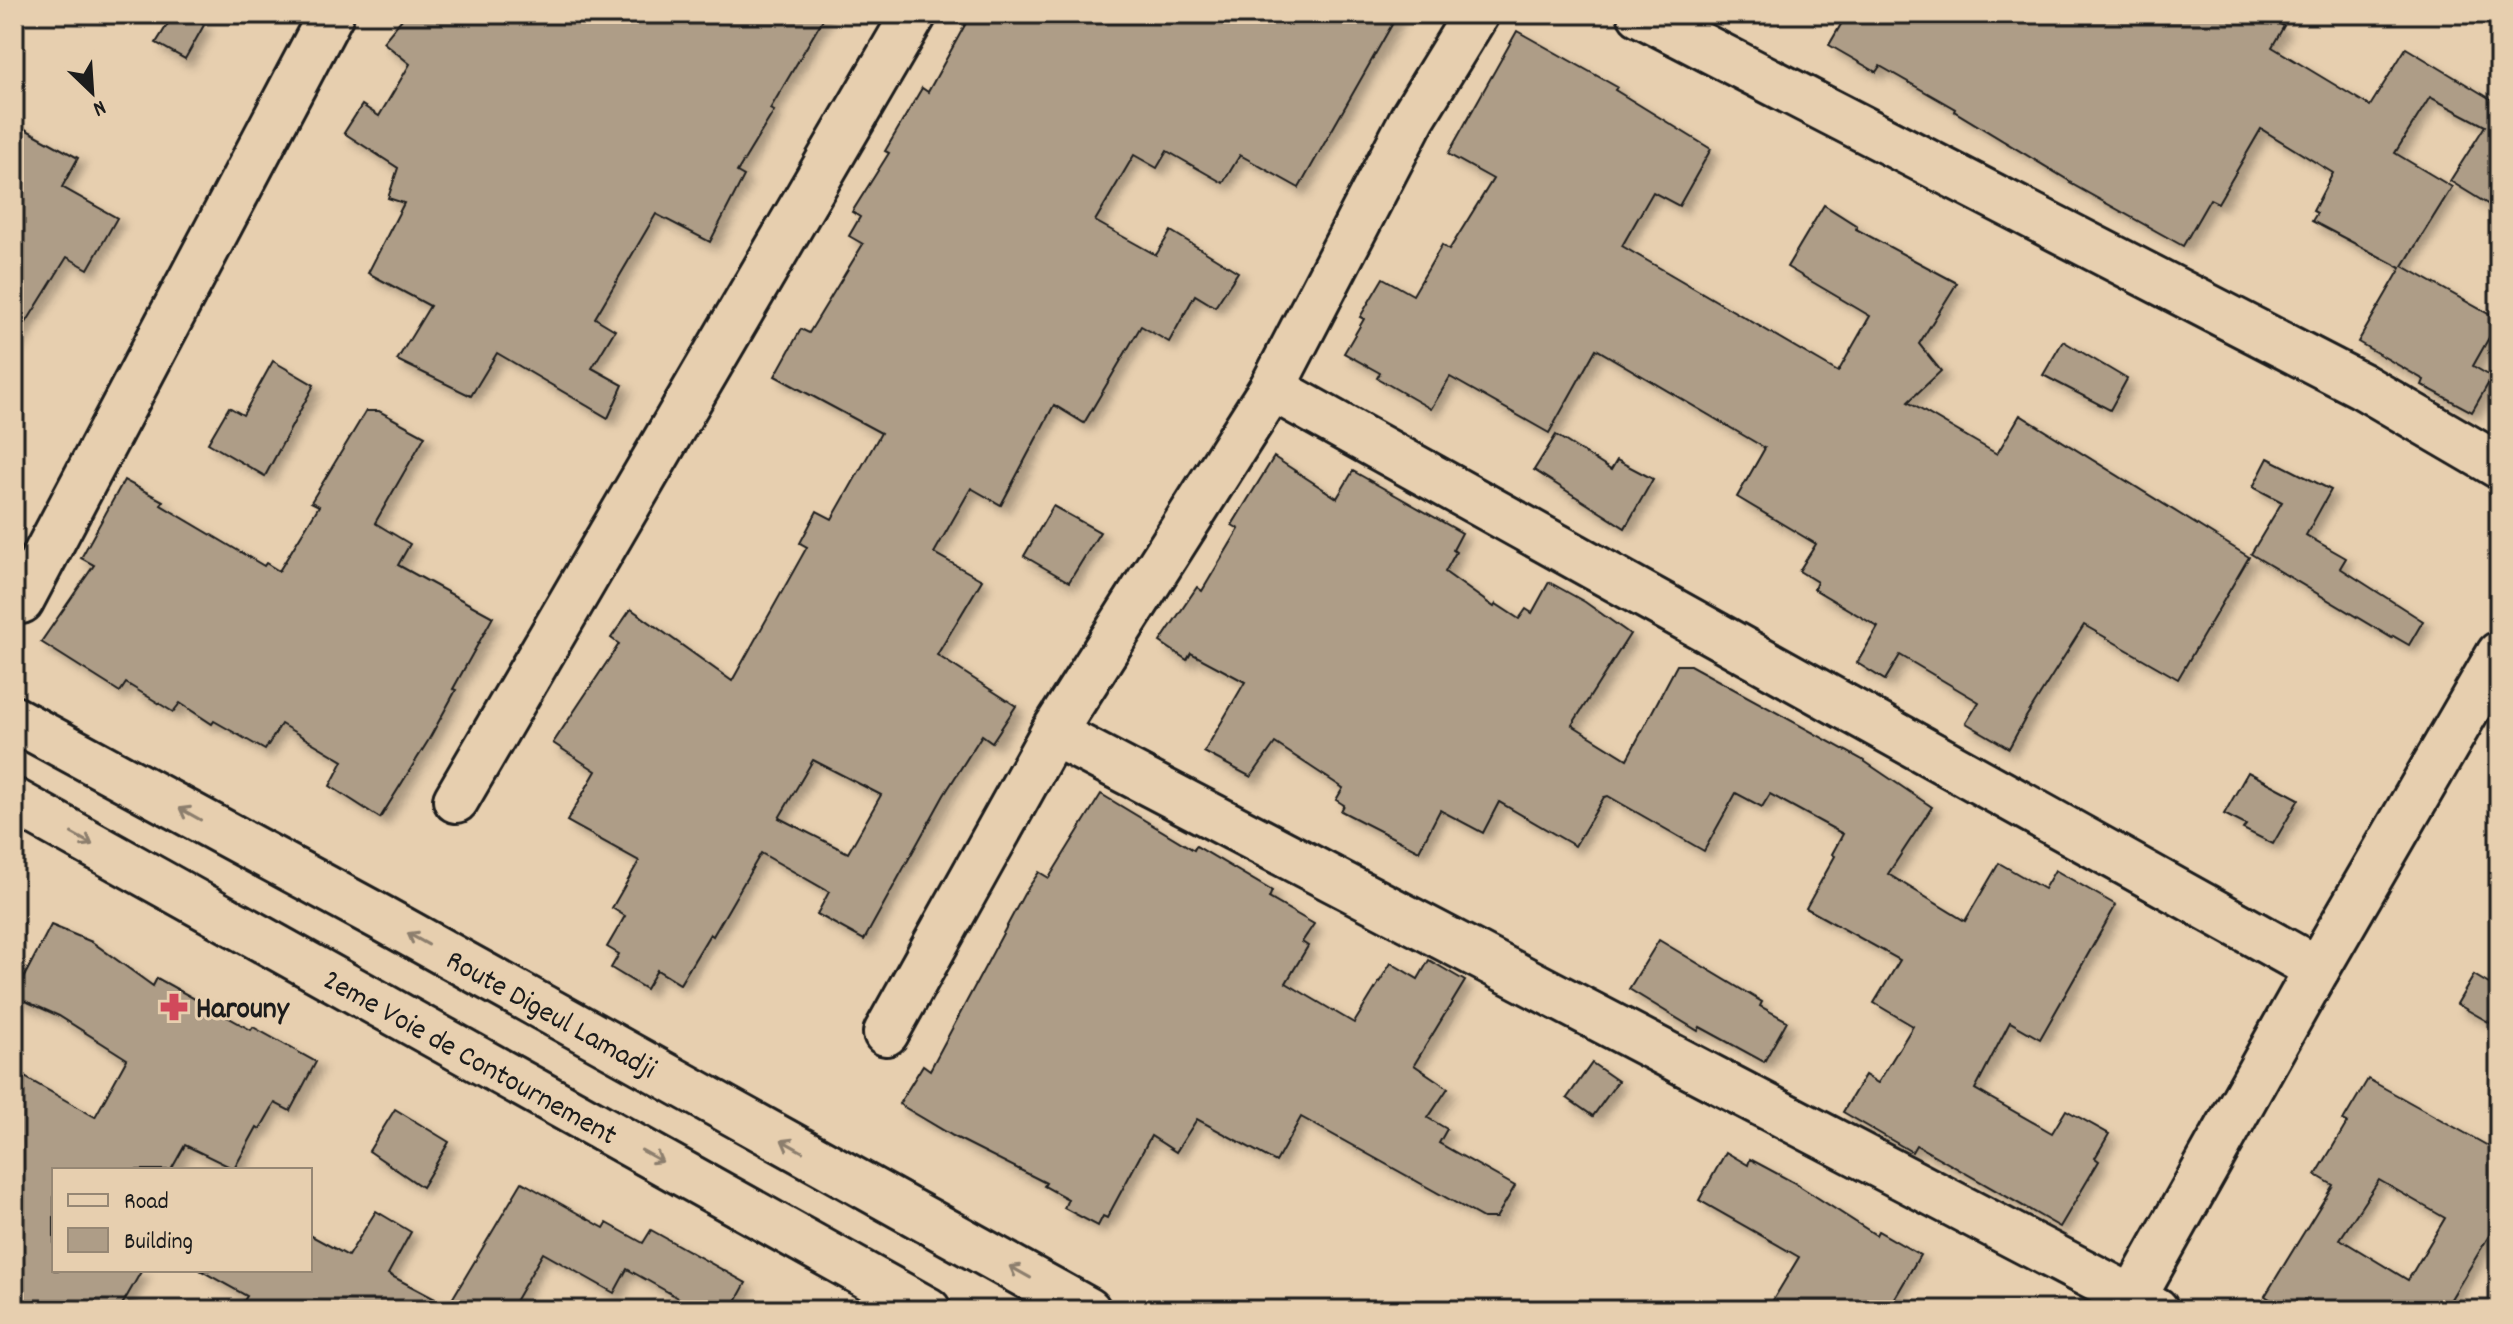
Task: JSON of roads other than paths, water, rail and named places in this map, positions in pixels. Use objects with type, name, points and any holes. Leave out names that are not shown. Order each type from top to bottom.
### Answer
[{"type":"street","points":[[21,601],[331,14]]},
{"type":"street","points":[[456,800],[914,14]]},
{"type":"street","points":[[886,1033],[1053,733],[1272,388],[1413,117],[1476,14]]},
{"type":"street","points":[[1640,14],[2362,386],[2499,466]]},
{"type":"street","points":[[1272,388],[2317,969]]},
{"type":"street","points":[[1053,733],[2139,1306],[2317,969],[2499,654]]},
{"type":"street","name":"Route Digeul Lamadji","points":[[14,719],[385,920],[1088,1310]]},
{"type":"street","name":"2eme Voie de Contournement","points":[[14,801],[928,1310]]},
{"type":"place","name":"Harouny","points":[[174,1007]]}]
